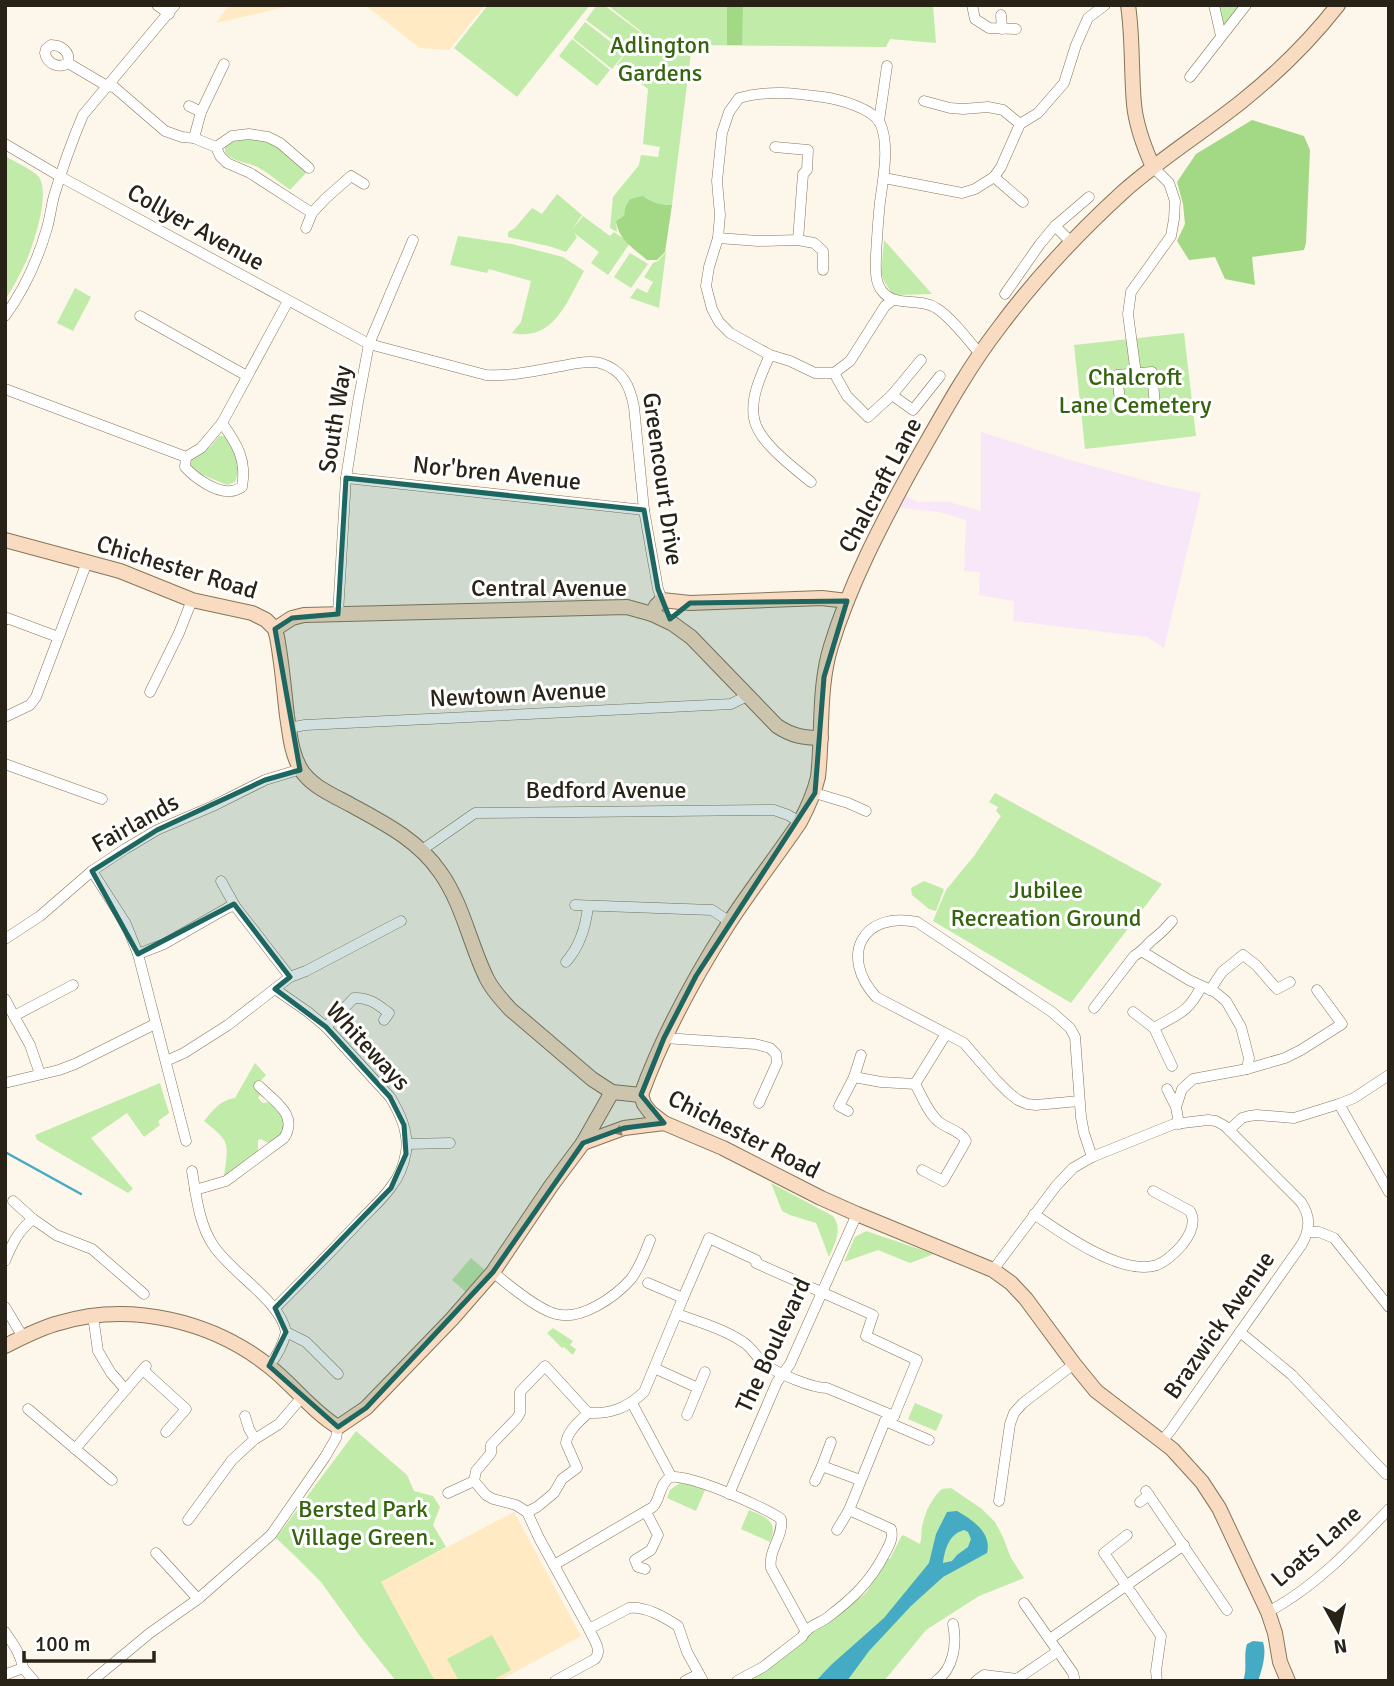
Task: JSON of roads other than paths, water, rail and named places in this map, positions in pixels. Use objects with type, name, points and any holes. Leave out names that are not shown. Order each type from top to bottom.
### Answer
[{"type":"street","points":[[5,316],[17,300],[34,265],[83,114],[172,10],[157,5]]},
{"type":"street","points":[[972,5],[975,19],[989,28],[1016,29]]},
{"type":"street","points":[[884,178],[962,193],[975,189],[994,177],[1020,124],[1038,113],[1058,93],[1088,18],[1105,5]]},
{"type":"street","points":[[1128,5],[1132,29],[1134,106],[1139,133],[1153,167],[1170,183],[1175,201],[1171,236],[1131,292],[1128,314],[1136,374]]},
{"type":"street","points":[[1214,5],[1221,36]]},
{"type":"street","points":[[1190,77],[1246,5]]},
{"type":"street","name":"Chalcraft Lane","points":[[641,1095],[664,1038],[696,976],[800,822],[815,793],[824,677],[830,648],[847,601],[894,501],[980,354],[1038,278],[1071,242],[1153,167],[1241,102],[1292,57],[1338,5]]},
{"type":"street","points":[[1001,15],[1002,29]]},
{"type":"street","points":[[68,63],[107,86],[114,87],[165,131],[216,147],[227,163],[250,173],[312,213]]},
{"type":"street","points":[[194,138],[201,112],[224,64]]},
{"type":"street","points":[[887,66],[879,121],[884,136],[884,178],[877,232],[877,281],[883,292],[893,300],[925,302],[939,309],[980,354]]},
{"type":"street","points":[[879,121],[867,111],[841,99],[788,92],[757,93],[739,97],[729,112],[722,133],[717,181],[720,215],[718,238],[706,286],[712,309],[730,334],[770,355],[815,373],[834,373],[850,361],[885,306],[893,300]]},
{"type":"street","points":[[924,101],[950,108],[988,107],[1003,110],[1020,124]]},
{"type":"street","points":[[189,106],[201,112]]},
{"type":"street","points":[[216,147],[232,136],[249,134],[268,137],[280,143],[309,168]]},
{"type":"street","name":"Collyer Avenue","points":[[5,144],[369,344]]},
{"type":"street","points":[[775,147],[808,150],[807,170],[803,174],[798,240]]},
{"type":"street","points":[[306,228],[312,213],[351,176],[365,184]]},
{"type":"street","points":[[994,177],[1023,202]]},
{"type":"street","points":[[1005,294],[1055,226],[1089,197]]},
{"type":"street","points":[[1055,226],[1071,242]]},
{"type":"street","points":[[718,238],[798,240],[814,243],[823,251],[823,270]]},
{"type":"street","name":"South Way","points":[[338,614],[346,478],[369,344],[413,240]]},
{"type":"street","points":[[186,457],[201,448],[222,423],[288,301]]},
{"type":"street","points":[[140,316],[247,376]]},
{"type":"street","name":"Greencourt Drive","points":[[369,344],[495,376],[598,362],[615,371],[631,391],[644,510],[658,589],[676,608]]},
{"type":"street","points":[[770,355],[755,398],[754,419],[761,434],[780,456],[811,482]]},
{"type":"street","points":[[834,373],[847,396],[868,417],[892,395],[921,360]]},
{"type":"street","points":[[1152,372],[1155,406],[1121,409],[1117,375],[1136,374],[1152,372]]},
{"type":"street","points":[[892,395],[913,410],[940,376]]},
{"type":"street","points":[[5,389],[186,457]]},
{"type":"street","points":[[186,457],[185,467],[194,477],[210,486],[229,492],[242,487],[245,472],[241,455],[222,423]]},
{"type":"street","name":"Nor'bren Avenue","points":[[346,478],[644,510]]},
{"type":"street","name":"Chichester Road","points":[[5,540],[120,570],[192,600],[252,613],[266,620],[275,629],[292,749],[301,769],[313,783],[402,835],[433,862],[449,886],[488,981],[510,1009],[592,1079],[612,1092],[641,1095],[643,1104],[664,1123],[723,1148],[857,1214],[993,1270],[1011,1283],[1096,1391],[1162,1441],[1187,1464],[1209,1492],[1268,1612],[1280,1662],[1288,1681]]},
{"type":"street","points":[[5,716],[33,702],[87,562]]},
{"type":"street","points":[[652,614],[656,606],[676,608],[822,598],[847,601]]},
{"type":"street","points":[[150,692],[192,600]]},
{"type":"street","name":"Central Avenue","points":[[275,629],[292,618],[304,615],[603,606],[627,607],[652,614],[676,608],[691,638],[771,720],[786,732],[804,738],[821,738]]},
{"type":"street","points":[[5,620],[7,618],[58,637]]},
{"type":"street","name":"Newtown Avenue","points":[[289,728],[305,725],[731,704],[747,696]]},
{"type":"street","points":[[5,764],[102,800]]},
{"type":"street","name":"Fairlands","points":[[5,939],[40,916],[92,871],[125,849],[265,780],[301,769]]},
{"type":"street","points":[[815,793],[866,811]]},
{"type":"street","name":"Bedford Avenue","points":[[422,850],[475,813],[774,810],[800,822]]},
{"type":"street","points":[[92,871],[126,924],[138,954],[186,1141]]},
{"type":"street","points":[[221,881],[235,906],[290,977]]},
{"type":"street","points":[[575,905],[712,910],[730,922]]},
{"type":"street","points":[[138,954],[164,944],[235,906]]},
{"type":"street","points":[[566,962],[575,952],[588,906]]},
{"type":"street","points":[[1079,1101],[1036,1105],[1018,1100],[964,1043],[876,997],[866,986],[858,963],[861,943],[871,930],[879,923],[891,920],[917,922],[1064,1022],[1075,1037],[1079,1101],[1084,1133],[1092,1157]]},
{"type":"street","points":[[166,1062],[228,1026],[290,977],[401,921]]},
{"type":"street","points":[[1094,1008],[1134,956],[1143,952],[1172,921]]},
{"type":"street","points":[[1143,952],[1226,1001],[1238,1020],[1250,1058],[1247,1069]]},
{"type":"street","points":[[1154,1028],[1186,1010],[1222,972],[1244,955],[1277,989],[1290,982]]},
{"type":"street","points":[[14,1017],[73,985]]},
{"type":"street","name":"Whiteways","points":[[275,989],[326,1027],[394,1103],[404,1125],[407,1144]]},
{"type":"street","points":[[1176,1107],[1182,1088],[1193,1079],[1247,1069],[1285,1058],[1342,1024],[1317,990]]},
{"type":"street","points":[[326,1027],[354,998],[372,1001],[389,1013],[384,1020]]},
{"type":"street","points":[[5,999],[30,1045],[40,1074]]},
{"type":"street","points":[[1133,1012],[1154,1028],[1172,1066]]},
{"type":"street","points":[[5,1083],[60,1070],[90,1058],[155,1024]]},
{"type":"street","points":[[915,1084],[946,1034]]},
{"type":"street","points":[[664,1038],[755,1044],[770,1048],[776,1055],[776,1063],[759,1103]]},
{"type":"street","points":[[848,1111],[839,1107],[854,1077],[861,1055]]},
{"type":"street","points":[[1229,1130],[1242,1118],[1249,1116],[1294,1118],[1339,1104],[1354,1098],[1389,1075]]},
{"type":"street","points":[[854,1077],[915,1084]]},
{"type":"street","points":[[915,1084],[939,1122],[963,1136],[966,1141],[943,1181],[922,1170]]},
{"type":"street","points":[[195,1190],[226,1181],[284,1138],[289,1131],[288,1115],[259,1086]]},
{"type":"street","points":[[1167,1089],[1176,1107],[1179,1124]]},
{"type":"street","points":[[92,1681],[150,1633],[198,1599],[271,1535],[325,1457],[336,1438],[338,1427],[366,1408],[452,1319],[493,1272],[583,1143],[612,1092]]},
{"type":"street","points":[[1339,1104],[1389,1191]]},
{"type":"street","points":[[993,1270],[1034,1214],[1073,1168],[1092,1157],[1154,1131],[1208,1120],[1216,1121],[1229,1130],[1301,1202],[1309,1218],[1308,1232],[1319,1232],[1334,1238],[1389,1307]]},
{"type":"street","points":[[583,1143],[624,1128],[664,1123]]},
{"type":"street","points":[[275,1308],[391,1188],[400,1172],[407,1144],[450,1143]]},
{"type":"street","points":[[192,1171],[201,1218],[212,1244],[275,1308],[284,1323],[284,1340],[270,1366]]},
{"type":"street","points":[[1034,1214],[1066,1236],[1107,1258],[1130,1265],[1158,1265],[1185,1241],[1194,1222],[1190,1211],[1153,1191]]},
{"type":"street","points":[[13,1201],[56,1235],[92,1249],[144,1294]]},
{"type":"street","name":"The Boulevard","points":[[730,1494],[777,1382],[790,1364],[857,1214]]},
{"type":"street","points":[[5,1261],[22,1228],[33,1219]]},
{"type":"street","name":"Brazwick Avenue","points":[[1162,1441],[1295,1255],[1308,1232]]},
{"type":"street","points":[[474,1481],[476,1471],[491,1453],[491,1445],[520,1413],[520,1392],[545,1366],[588,1412],[614,1412],[632,1403],[644,1392],[709,1238],[756,1260],[756,1263],[873,1315],[866,1336],[917,1360],[860,1480],[849,1510],[836,1530]]},
{"type":"street","points":[[493,1272],[542,1308],[553,1314],[569,1315],[596,1307],[614,1295],[631,1279],[650,1240]]},
{"type":"street","points":[[648,1283],[683,1298]]},
{"type":"street","points":[[5,1307],[23,1337]]},
{"type":"street","points":[[677,1314],[727,1333],[745,1343],[765,1365],[819,1388],[827,1388],[929,1440]]},
{"type":"street","points":[[5,1346],[59,1323],[93,1316],[139,1315],[189,1324],[224,1338],[270,1366],[319,1413],[338,1427]]},
{"type":"street","points":[[93,1316],[98,1351],[111,1373],[126,1390]]},
{"type":"street","points":[[286,1332],[306,1342],[338,1374]]},
{"type":"street","points":[[1240,1332],[1292,1375],[1386,1474]]},
{"type":"street","points":[[999,1502],[1010,1424],[1014,1413],[1074,1364]]},
{"type":"street","points":[[75,1449],[144,1368],[186,1409],[166,1432]]},
{"type":"street","points":[[654,1368],[698,1388]]},
{"type":"street","points":[[687,1415],[705,1372]]},
{"type":"street","points":[[188,1520],[232,1460],[255,1439],[279,1424],[302,1397]]},
{"type":"street","points":[[632,1403],[671,1476]]},
{"type":"street","points":[[27,1409],[112,1480]]},
{"type":"street","points":[[527,1512],[554,1493],[562,1479],[577,1468],[566,1439],[588,1412]]},
{"type":"street","points":[[245,1416],[255,1439]]},
{"type":"street","points":[[815,1481],[831,1442]]},
{"type":"street","points":[[822,1465],[860,1480]]},
{"type":"street","points":[[554,1565],[646,1512],[657,1502],[666,1480],[671,1476],[686,1478],[730,1494],[781,1519],[782,1527],[770,1561],[771,1568],[805,1630]]},
{"type":"street","points":[[448,1493],[474,1481]]},
{"type":"street","points":[[474,1481],[486,1495],[516,1505],[527,1512],[599,1650],[595,1660],[560,1680]]},
{"type":"street","points":[[1140,1502],[1147,1493],[1227,1610]]},
{"type":"street","name":"Loats Lane","points":[[1268,1612],[1313,1583],[1389,1509]]},
{"type":"street","points":[[737,1681],[772,1660],[802,1637],[805,1630],[826,1618],[862,1589],[877,1569],[891,1541],[891,1529],[849,1510]]},
{"type":"street","points":[[645,1569],[638,1567],[635,1560],[651,1550],[658,1535],[646,1512]]},
{"type":"street","points":[[1127,1535],[1104,1553],[1160,1636],[1157,1681]]},
{"type":"street","points":[[1050,1639],[1184,1545]]},
{"type":"street","points":[[156,1553],[198,1599]]},
{"type":"street","points":[[1024,1603],[1073,1673],[1075,1681]]},
{"type":"street","points":[[589,1629],[636,1607],[678,1626],[687,1652],[701,1677],[685,1681]]},
{"type":"street","points":[[942,1679],[955,1646],[953,1624]]},
{"type":"street","points":[[5,1632],[17,1649],[23,1668],[34,1681]]},
{"type":"street","points":[[976,1681],[984,1675],[1017,1679],[1058,1651]]},
{"type":"street","name":"Chichester Road","points":[[1275,1681],[1280,1662]]},
{"type":"street","points":[[7,1674],[23,1668]]},
{"type":"water","points":[[957,1511],[980,1528],[987,1539],[987,1553],[943,1577],[911,1606],[869,1651],[847,1681],[816,1681],[884,1618],[929,1563],[936,1534],[947,1512]],"holes":[[[959,1532],[968,1532],[971,1539],[968,1547],[952,1561],[943,1563],[951,1539]]]},
{"type":"water","points":[[1253,1641],[1263,1642],[1262,1667],[1258,1681],[1243,1681],[1247,1644]]},
{"type":"waterway","points":[[5,1152],[81,1194]]},
{"type":"park label","name":"Adlington Gardens","points":[[660,59]]},
{"type":"park label","name":"Chalcroft Lane Cemetery","points":[[1135,391]]},
{"type":"park label","name":"Jubilee Recreation Ground","points":[[1046,904]]},
{"type":"park label","name":"Bersted Park Village Green.","points":[[363,1523]]}]
